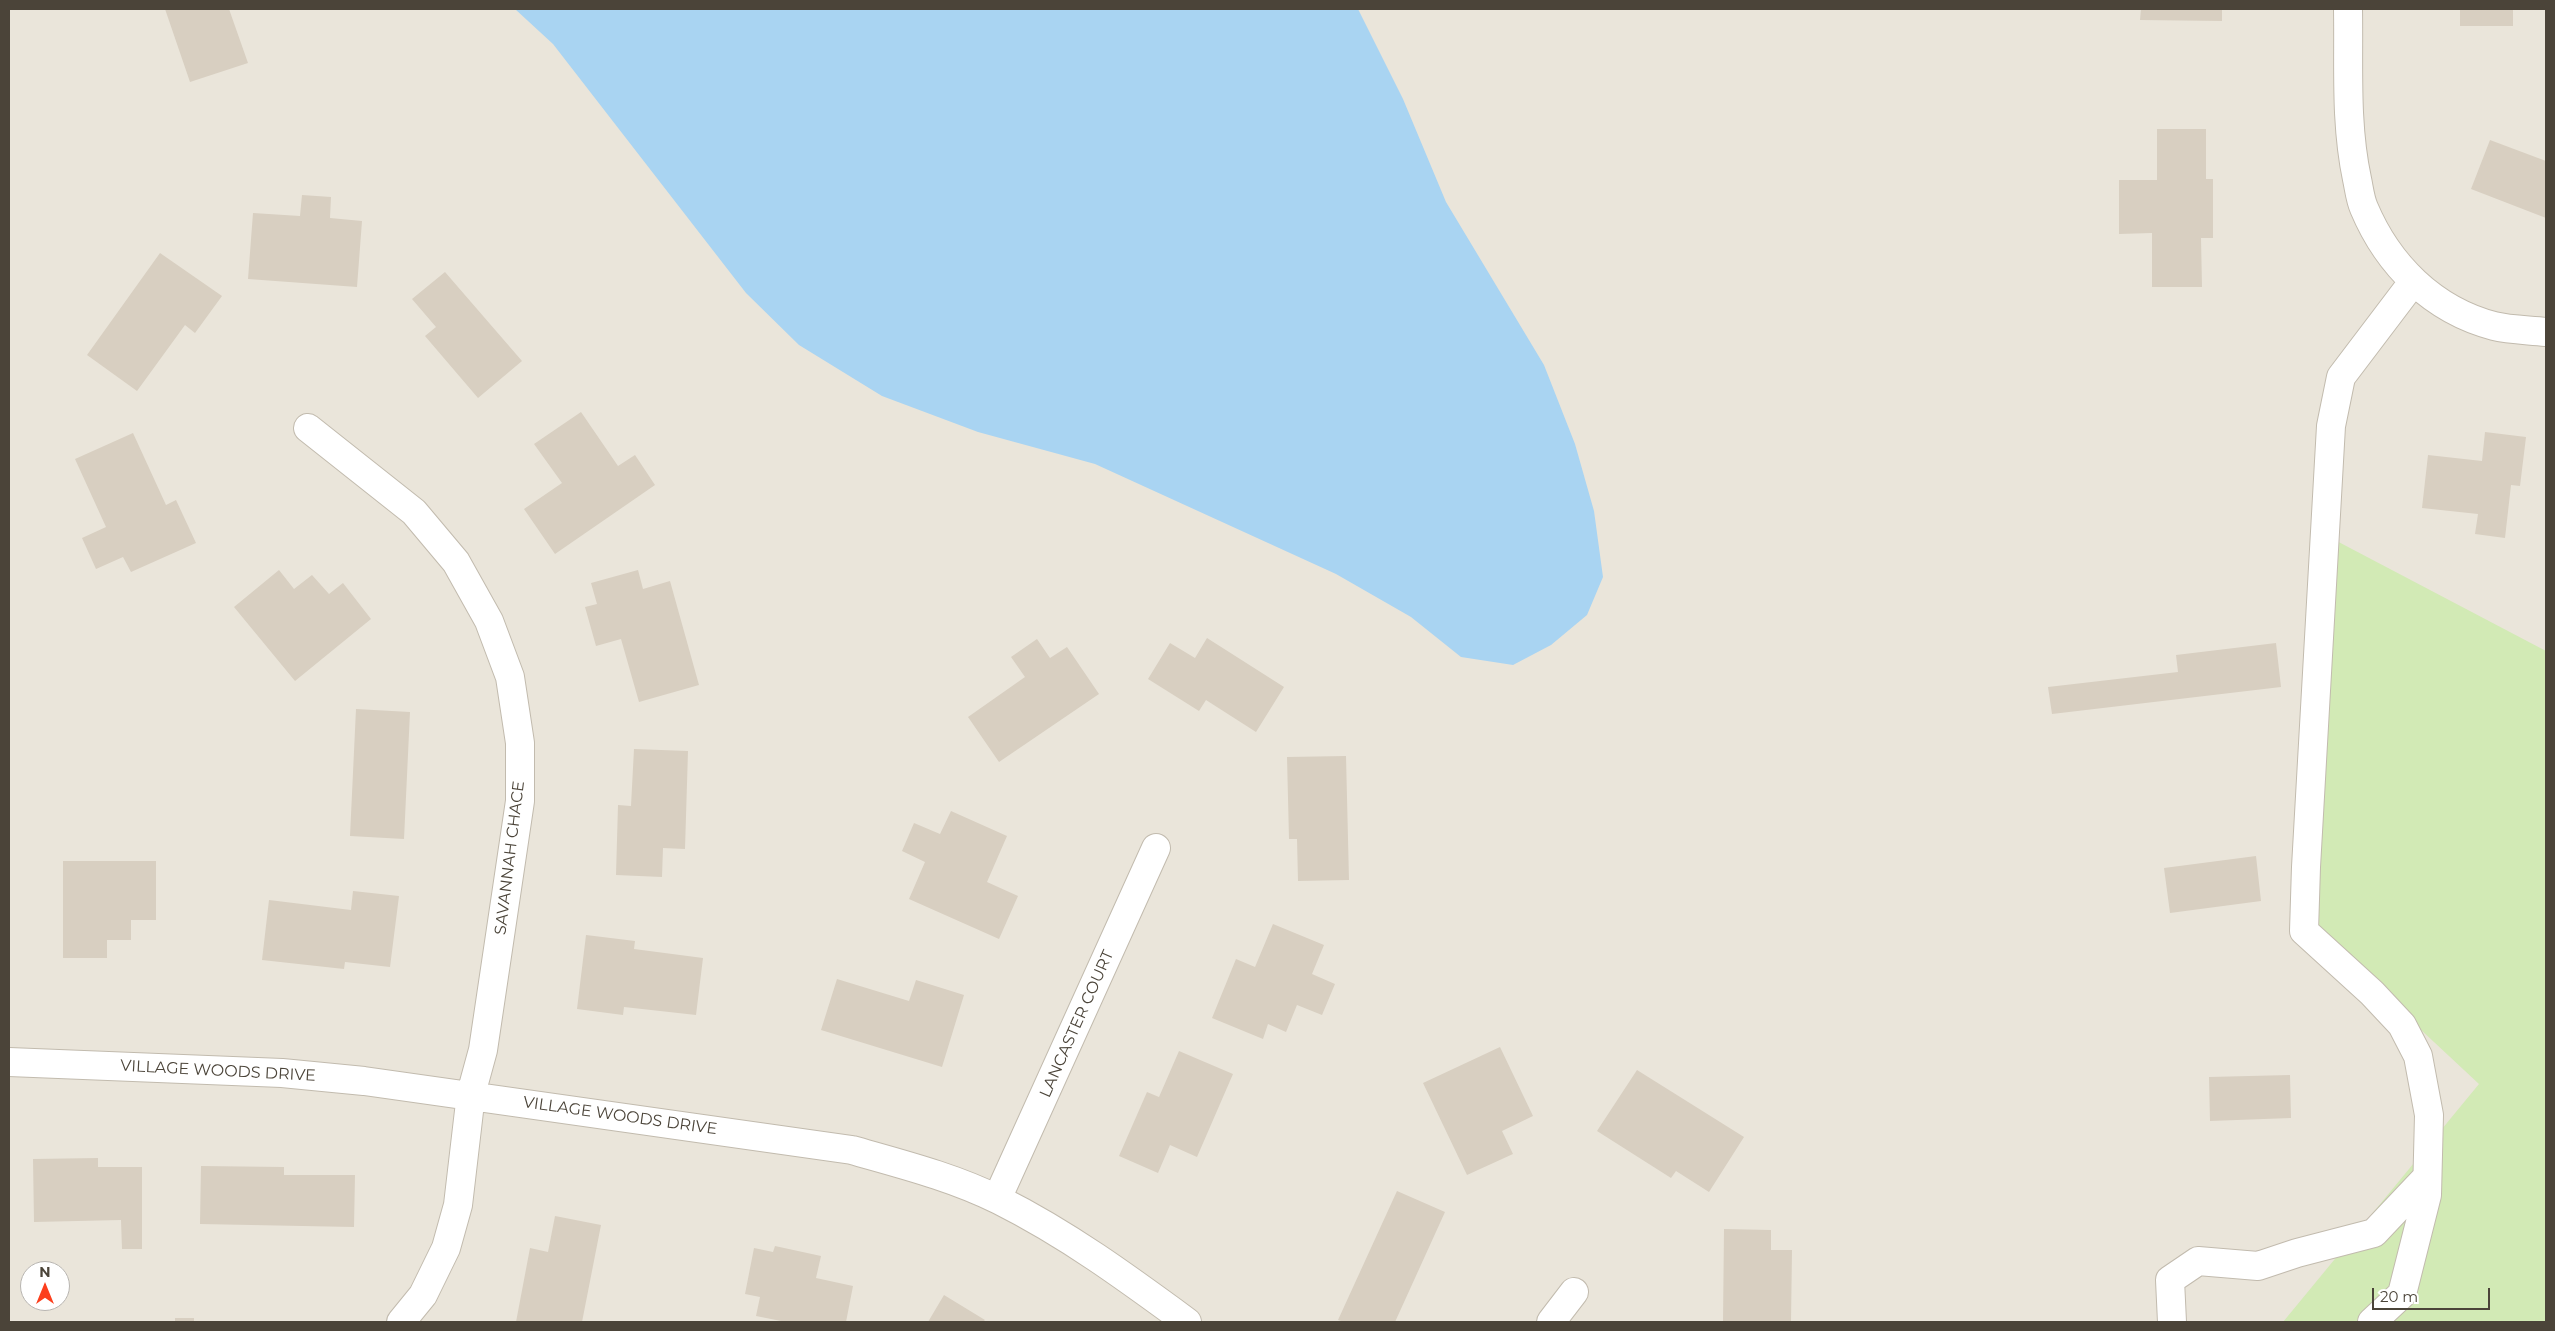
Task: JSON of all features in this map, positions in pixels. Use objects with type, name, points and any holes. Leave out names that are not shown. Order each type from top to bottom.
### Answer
[{"type":"street","points":[[2348,9],[2348,90],[2353,157],[2363,207],[2385,247],[2413,282],[2451,310],[2494,326],[2546,332]]},
{"type":"street","points":[[2372,1322],[2402,1294],[2427,1195],[2428,1115],[2418,1056],[2402,1025],[2372,993],[2304,931],[2306,867],[2331,426],[2341,378],[2413,282]]},
{"type":"street","name":"SAVANNAH CHACE","points":[[308,428],[414,512],[456,562],[490,620],[510,677],[520,743],[520,801],[483,1050],[471,1094],[458,1205],[446,1248],[422,1295],[402,1322]]},
{"type":"street","name":"LANCASTER COURT","points":[[998,1199],[1156,848]]},
{"type":"street","name":"VILLAGE WOODS DRIVE","points":[[9,1062],[282,1073],[471,1094],[852,1150],[920,1169],[998,1199],[1050,1228],[1112,1267],[1187,1322]]},
{"type":"street","points":[[2172,1322],[2170,1280],[2198,1262],[2258,1266],[2296,1253],[2374,1233],[2427,1177]]},
{"type":"street","points":[[1551,1322],[1574,1292]]},
{"type":"shaded area","points":[[9,9],[2546,9],[2546,1322],[9,1322]]},
{"type":"green space","points":[[2331,538],[2546,651],[2546,1322],[2283,1322],[2479,1084],[2314,930]]},
{"type":"water","points":[[515,9],[1358,9],[1403,99],[1446,202],[1544,365],[1575,444],[1594,511],[1603,577],[1587,615],[1551,645],[1513,665],[1461,657],[1411,617],[1336,574],[1095,464],[978,432],[882,396],[799,345],[746,293],[553,44]]},
{"type":"building","points":[[165,9],[229,9],[248,63],[190,82]]},
{"type":"building","points":[[2141,9],[2222,9],[2222,21],[2140,20]]},
{"type":"building","points":[[2460,9],[2513,9],[2513,26],[2460,26]]},
{"type":"building","points":[[2157,129],[2206,129],[2206,179],[2213,179],[2213,238],[2201,238],[2202,287],[2152,287],[2152,233],[2119,234],[2119,180],[2157,180]]},
{"type":"building","points":[[2490,140],[2546,161],[2546,218],[2471,189]]},
{"type":"building","points":[[302,195],[331,197],[330,218],[362,221],[357,287],[248,279],[253,213],[300,216]]},
{"type":"building","points":[[160,253],[222,296],[195,333],[185,325],[137,391],[87,355]]},
{"type":"building","points":[[445,272],[522,361],[478,398],[425,336],[436,327],[412,299]]},
{"type":"building","points":[[581,412],[618,466],[635,455],[655,485],[555,554],[524,509],[562,483],[534,444]]},
{"type":"building","points":[[2485,432],[2526,437],[2520,486],[2511,485],[2505,538],[2475,534],[2478,514],[2422,508],[2428,455],[2482,461]]},
{"type":"building","points":[[133,433],[166,505],[176,500],[196,543],[131,572],[123,557],[96,569],[82,538],[106,527],[75,459]]},
{"type":"building","points":[[279,570],[294,589],[312,575],[329,594],[343,583],[371,619],[295,681],[234,607]]},
{"type":"building","points":[[638,570],[643,589],[670,581],[699,685],[639,702],[621,639],[596,646],[585,607],[597,604],[591,583]]},
{"type":"building","points":[[1207,638],[1284,687],[1256,732],[1206,700],[1199,711],[1148,679],[1170,643],[1195,658]]},
{"type":"building","points":[[1037,639],[1050,658],[1067,647],[1099,694],[999,762],[968,717],[1025,677],[1011,657]]},
{"type":"building","points":[[2276,643],[2281,687],[2052,714],[2048,687],[2178,672],[2176,655]]},
{"type":"building","points":[[356,709],[410,712],[404,839],[350,836]]},
{"type":"building","points":[[634,749],[688,751],[685,849],[663,848],[662,877],[616,875],[618,805],[631,806]]},
{"type":"building","points":[[1346,756],[1349,880],[1298,881],[1297,839],[1289,839],[1287,757]]},
{"type":"building","points":[[951,811],[1007,836],[987,882],[1018,896],[999,939],[909,899],[925,862],[902,851],[914,823],[940,834]]},
{"type":"building","points":[[2256,856],[2261,901],[2170,913],[2164,868]]},
{"type":"building","points":[[63,861],[156,861],[156,920],[131,920],[131,940],[107,940],[107,958],[63,958]]},
{"type":"building","points":[[353,891],[399,896],[390,967],[345,962],[344,969],[262,960],[269,900],[351,910]]},
{"type":"building","points":[[1273,924],[1324,945],[1312,974],[1335,984],[1322,1015],[1297,1005],[1286,1032],[1268,1024],[1263,1039],[1212,1018],[1236,959],[1255,967]]},
{"type":"building","points":[[586,935],[635,941],[634,949],[703,958],[696,1015],[624,1007],[623,1015],[577,1009]]},
{"type":"building","points":[[837,979],[909,1001],[916,980],[964,995],[942,1067],[821,1030]]},
{"type":"building","points":[[1500,1047],[1533,1116],[1502,1131],[1513,1154],[1467,1175],[1423,1083]]},
{"type":"building","points":[[1179,1051],[1233,1074],[1197,1157],[1170,1145],[1158,1173],[1119,1156],[1147,1092],[1159,1097]]},
{"type":"building","points":[[1637,1070],[1744,1137],[1709,1192],[1676,1171],[1671,1178],[1597,1131]]},
{"type":"building","points":[[2290,1075],[2291,1118],[2210,1121],[2209,1077]]},
{"type":"building","points":[[98,1158],[98,1167],[142,1167],[142,1249],[122,1249],[121,1220],[34,1222],[33,1159]]},
{"type":"building","points":[[201,1166],[284,1167],[284,1175],[355,1175],[354,1227],[200,1224]]},
{"type":"building","points":[[1397,1191],[1445,1212],[1395,1322],[1344,1322],[1338,1320]]},
{"type":"building","points":[[555,1216],[601,1225],[582,1322],[516,1322],[530,1248],[548,1252]]},
{"type":"building","points":[[1724,1229],[1771,1230],[1771,1250],[1792,1250],[1791,1322],[1723,1322]]},
{"type":"building","points":[[775,1246],[821,1256],[816,1278],[853,1286],[846,1322],[786,1322],[756,1316],[760,1297],[745,1294],[754,1248],[773,1252]]},
{"type":"building","points":[[944,1295],[985,1320],[983,1322],[928,1322]]},
{"type":"building","points":[[175,1318],[194,1318],[194,1322],[175,1322]]}]
